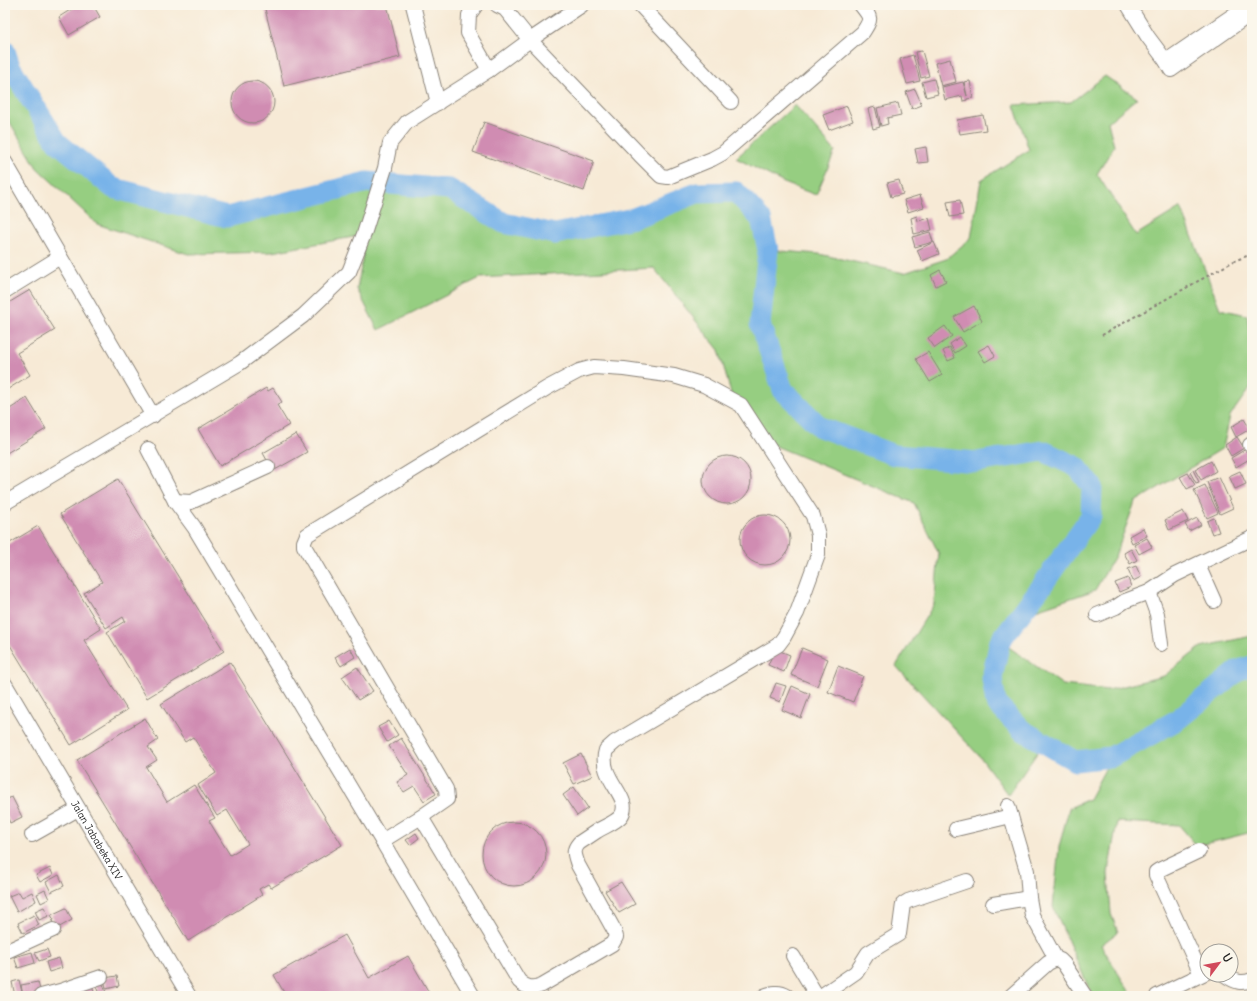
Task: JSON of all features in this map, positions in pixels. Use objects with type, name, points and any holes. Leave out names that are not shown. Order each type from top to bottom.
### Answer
[{"type":"street","points":[[413,5],[438,103]]},
{"type":"street","points":[[476,5],[469,15],[468,33],[489,70]]},
{"type":"street","points":[[497,5],[505,9],[530,40],[640,155],[661,176],[668,177],[712,160],[723,153],[863,32],[870,22],[870,16],[861,5]]},
{"type":"street","points":[[5,503],[240,363],[304,316],[349,272],[364,234],[385,168],[390,143],[407,122],[489,70],[582,5]]},
{"type":"street","points":[[640,5],[731,102]]},
{"type":"street","points":[[1128,5],[1171,70],[1252,13]]},
{"type":"street","points":[[1166,61],[1248,5]]},
{"type":"street","points":[[5,162],[153,416]]},
{"type":"street","points":[[5,291],[60,257]]},
{"type":"street","points":[[382,841],[447,799],[446,789],[304,546],[307,535],[547,388],[579,371],[594,367],[624,369],[674,376],[704,385],[741,405],[813,516],[818,535],[818,555],[797,612],[782,641],[778,645],[622,738],[606,750],[604,755],[604,764],[608,777],[624,802],[624,809],[621,816],[615,822],[579,843],[575,848],[575,854],[578,865],[614,930],[616,938],[612,944],[536,988],[523,985],[519,981],[421,817]]},
{"type":"street","points":[[148,449],[175,501],[194,527],[473,996]]},
{"type":"street","points":[[175,501],[191,502],[268,467]]},
{"type":"street","points":[[1097,615],[1116,607],[1125,601],[1149,592],[1167,580],[1252,538]]},
{"type":"street","points":[[1198,565],[1214,601]]},
{"type":"street","points":[[1149,592],[1157,614],[1161,644]]},
{"type":"street","name":"Jalan Jababeka XIV","points":[[5,684],[189,996]]},
{"type":"street","points":[[32,835],[78,808]]},
{"type":"street","points":[[956,829],[1010,811],[1027,871],[1032,915],[1056,959],[1060,960],[1064,964],[1085,996]]},
{"type":"street","points":[[1199,851],[1159,870],[1156,875],[1199,963]]},
{"type":"street","points":[[821,996],[856,972],[868,953],[899,934],[904,904],[908,901],[967,881]]},
{"type":"street","points":[[993,904],[1029,898]]},
{"type":"street","points":[[5,952],[53,930]]},
{"type":"street","points":[[793,956],[818,996]]},
{"type":"street","points":[[1011,996],[1048,963],[1056,959]]},
{"type":"street","points":[[1157,996],[1173,993],[1199,976]]},
{"type":"street","points":[[41,996],[101,977]]},
{"type":"street","points":[[1239,982],[1252,980]]},
{"type":"street","points":[[764,996],[770,993],[782,993],[787,996]]},
{"type":"path","points":[[1102,335],[1234,261],[1252,254]]},
{"type":"green space","points":[[5,51],[10,66],[57,142],[113,188],[227,217],[367,182],[449,189],[504,223],[555,234],[634,218],[697,193],[736,192],[761,219],[768,250],[819,254],[904,273],[946,259],[971,238],[981,180],[1029,150],[1014,105],[1071,102],[1105,76],[1137,98],[1108,122],[1114,146],[1097,174],[1136,235],[1181,207],[1220,309],[1247,315],[1252,350],[1252,385],[1230,416],[1223,448],[1135,502],[1115,556],[1095,590],[1018,616],[1000,641],[1063,685],[1108,690],[1164,676],[1201,647],[1252,636],[1252,832],[1197,846],[1179,825],[1117,822],[1108,873],[1111,914],[1118,932],[1101,945],[1132,996],[1094,996],[1088,986],[1053,907],[1059,847],[1069,808],[1089,799],[1111,758],[1075,761],[1044,743],[1008,795],[981,758],[896,666],[934,604],[939,554],[914,503],[773,445],[735,408],[719,350],[654,268],[480,278],[378,330],[357,289],[363,256],[364,235],[272,252],[188,254],[97,224],[37,168],[5,114]]},
{"type":"green space","points":[[795,105],[835,151],[816,195],[784,183],[736,158]]},
{"type":"building","points":[[78,5],[93,5],[100,17],[69,35],[59,17]]},
{"type":"building","points":[[264,5],[387,5],[400,57],[284,86]]},
{"type":"building","points":[[922,51],[929,76],[921,78],[915,52]]},
{"type":"building","points":[[913,55],[920,81],[907,84],[900,59]]},
{"type":"building","points":[[950,59],[956,82],[941,86],[935,63]]},
{"type":"building","points":[[934,79],[938,94],[926,97],[922,82]]},
{"type":"building","points":[[249,81],[257,81],[265,84],[271,90],[274,102],[271,114],[265,120],[257,123],[249,123],[241,120],[235,114],[232,106],[232,98],[235,90],[241,84]]},
{"type":"building","points":[[970,81],[973,98],[963,101],[962,96],[945,100],[942,87],[963,82],[967,96],[964,82]]},
{"type":"building","points":[[915,89],[922,105],[912,109],[906,92]]},
{"type":"building","points":[[898,103],[901,115],[887,118],[888,124],[881,126],[877,108]]},
{"type":"building","points":[[847,106],[853,121],[829,130],[823,115]]},
{"type":"building","points":[[875,107],[880,127],[873,129],[868,109]]},
{"type":"building","points":[[983,115],[986,130],[960,134],[957,120]]},
{"type":"building","points":[[484,122],[594,161],[584,191],[473,152]]},
{"type":"building","points":[[926,147],[928,162],[918,163],[915,149]]},
{"type":"building","points":[[899,180],[903,194],[891,197],[887,183]]},
{"type":"building","points":[[920,195],[924,207],[908,212],[904,200]]},
{"type":"building","points":[[960,200],[963,215],[950,217],[947,202]]},
{"type":"building","points":[[917,216],[918,221],[929,218],[932,230],[914,234],[911,218]]},
{"type":"building","points":[[930,232],[933,242],[915,247],[912,237]]},
{"type":"building","points":[[934,242],[939,254],[922,261],[917,250]]},
{"type":"building","points":[[940,270],[946,281],[936,286],[931,275]]},
{"type":"building","points":[[30,290],[55,330],[17,353],[30,375],[5,391],[5,305]]},
{"type":"building","points":[[974,306],[982,321],[963,332],[954,317]]},
{"type":"building","points":[[945,326],[952,336],[935,348],[928,338]]},
{"type":"building","points":[[960,337],[966,346],[955,353],[950,344]]},
{"type":"building","points":[[989,345],[995,356],[985,362],[978,351]]},
{"type":"building","points":[[950,347],[955,358],[948,361],[943,351]]},
{"type":"building","points":[[928,352],[942,375],[930,382],[916,359]]},
{"type":"building","points":[[266,388],[268,391],[273,388],[282,402],[277,405],[289,425],[220,466],[198,429]]},
{"type":"building","points":[[27,398],[46,429],[5,454],[5,412]]},
{"type":"building","points":[[1244,419],[1250,429],[1236,437],[1231,427]]},
{"type":"building","points":[[296,434],[307,452],[273,471],[263,453]]},
{"type":"building","points":[[1237,437],[1244,448],[1231,456],[1225,445]]},
{"type":"building","points":[[1246,449],[1251,458],[1236,467],[1231,458]]},
{"type":"building","points":[[727,456],[736,458],[744,463],[749,471],[751,480],[749,489],[744,497],[736,502],[727,504],[718,502],[710,497],[705,489],[703,480],[705,471],[710,463],[718,458]]},
{"type":"building","points":[[1211,461],[1216,471],[1201,480],[1195,470]]},
{"type":"building","points":[[1193,470],[1199,482],[1196,483],[1190,472]]},
{"type":"building","points":[[1240,471],[1246,484],[1235,489],[1229,476]]},
{"type":"building","points":[[1188,473],[1195,485],[1187,489],[1180,477]]},
{"type":"building","points":[[1219,477],[1233,508],[1220,514],[1207,482]]},
{"type":"building","points":[[118,479],[224,651],[147,698],[107,632],[125,621],[123,617],[106,628],[84,593],[102,582],[60,514]]},
{"type":"building","points":[[1205,485],[1218,513],[1207,518],[1194,490]]},
{"type":"building","points":[[1183,511],[1188,521],[1169,530],[1165,520]]},
{"type":"building","points":[[765,515],[774,517],[783,522],[788,531],[790,540],[788,549],[783,558],[774,563],[765,565],[756,563],[747,558],[742,549],[740,540],[742,531],[747,522],[756,517]]},
{"type":"building","points":[[1197,518],[1201,525],[1189,531],[1185,524]]},
{"type":"building","points":[[1214,518],[1219,532],[1212,534],[1207,521]]},
{"type":"building","points":[[38,526],[101,629],[84,640],[127,710],[71,745],[5,637],[5,546]]},
{"type":"building","points":[[1143,528],[1147,536],[1132,543],[1129,536]]},
{"type":"building","points":[[1147,538],[1152,547],[1139,554],[1134,545]]},
{"type":"building","points":[[1131,549],[1137,560],[1130,564],[1124,553]]},
{"type":"building","points":[[1136,566],[1141,577],[1133,581],[1128,569]]},
{"type":"building","points":[[1128,578],[1131,587],[1119,592],[1115,583]]},
{"type":"building","points":[[350,648],[355,657],[341,666],[335,657]]},
{"type":"building","points":[[802,648],[828,659],[817,686],[791,675]]},
{"type":"building","points":[[775,649],[790,655],[784,672],[768,665]]},
{"type":"building","points":[[230,662],[342,845],[271,888],[268,884],[259,889],[262,895],[188,941],[77,760],[145,718],[158,740],[148,747],[157,760],[146,767],[167,802],[194,785],[215,818],[209,821],[230,855],[248,844],[227,810],[217,816],[198,785],[216,773],[193,737],[185,742],[161,704]]},
{"type":"building","points":[[838,666],[863,676],[853,702],[828,692]]},
{"type":"building","points":[[357,667],[373,691],[358,700],[342,677]]},
{"type":"building","points":[[776,683],[786,686],[780,702],[770,698]]},
{"type":"building","points":[[792,686],[810,694],[801,718],[782,710]]},
{"type":"building","points":[[389,721],[398,735],[387,742],[378,727]]},
{"type":"building","points":[[401,738],[436,794],[424,801],[414,786],[404,792],[397,782],[408,775],[389,746]]},
{"type":"building","points":[[581,754],[592,776],[574,784],[563,763]]},
{"type":"building","points":[[574,787],[588,808],[577,816],[563,795]]},
{"type":"building","points":[[12,797],[22,817],[10,823],[5,812],[5,800]]},
{"type":"building","points":[[508,822],[520,822],[537,831],[544,842],[546,854],[544,866],[537,877],[520,886],[508,886],[496,881],[487,872],[482,860],[482,848],[487,836],[496,827]]},
{"type":"building","points":[[416,833],[419,838],[410,845],[406,840]]},
{"type":"building","points":[[50,868],[53,875],[40,882],[36,875]]},
{"type":"building","points":[[59,875],[64,886],[51,892],[46,882]]},
{"type":"building","points":[[621,882],[635,904],[619,913],[605,891]]},
{"type":"building","points":[[45,890],[49,899],[41,903],[37,894]]},
{"type":"building","points":[[19,892],[22,897],[32,892],[36,901],[17,912],[9,896]]},
{"type":"building","points":[[44,907],[49,916],[39,920],[35,911]]},
{"type":"building","points":[[66,908],[72,920],[56,929],[51,915]]},
{"type":"building","points":[[34,915],[39,925],[23,933],[18,923]]},
{"type":"building","points":[[345,935],[369,978],[408,956],[431,996],[286,996],[274,975]]},
{"type":"building","points":[[47,949],[50,957],[39,961],[35,953]]},
{"type":"building","points":[[32,952],[35,963],[18,968],[14,957]]},
{"type":"building","points":[[59,958],[62,968],[49,972],[46,962]]},
{"type":"building","points":[[117,976],[119,986],[106,989],[104,978]]},
{"type":"building","points":[[101,979],[107,995],[105,996],[100,996],[94,982]]},
{"type":"building","points":[[19,980],[23,996],[15,996],[12,982]]},
{"type":"building","points":[[38,982],[41,994],[23,996],[21,985]]},
{"type":"building","points":[[92,984],[95,996],[81,996],[78,988]]},
{"type":"waterway","points":[[5,51],[10,66],[57,142],[113,188],[227,217],[367,182],[449,189],[504,223],[555,234],[634,218],[697,193],[736,192],[761,219],[768,250],[760,324],[783,390],[820,427],[894,455],[977,462],[1043,451],[1077,467],[1092,486],[1091,516],[1041,587],[1000,641],[992,678],[996,703],[1022,730],[1075,761],[1111,757],[1177,720],[1239,670],[1252,666]]}]
